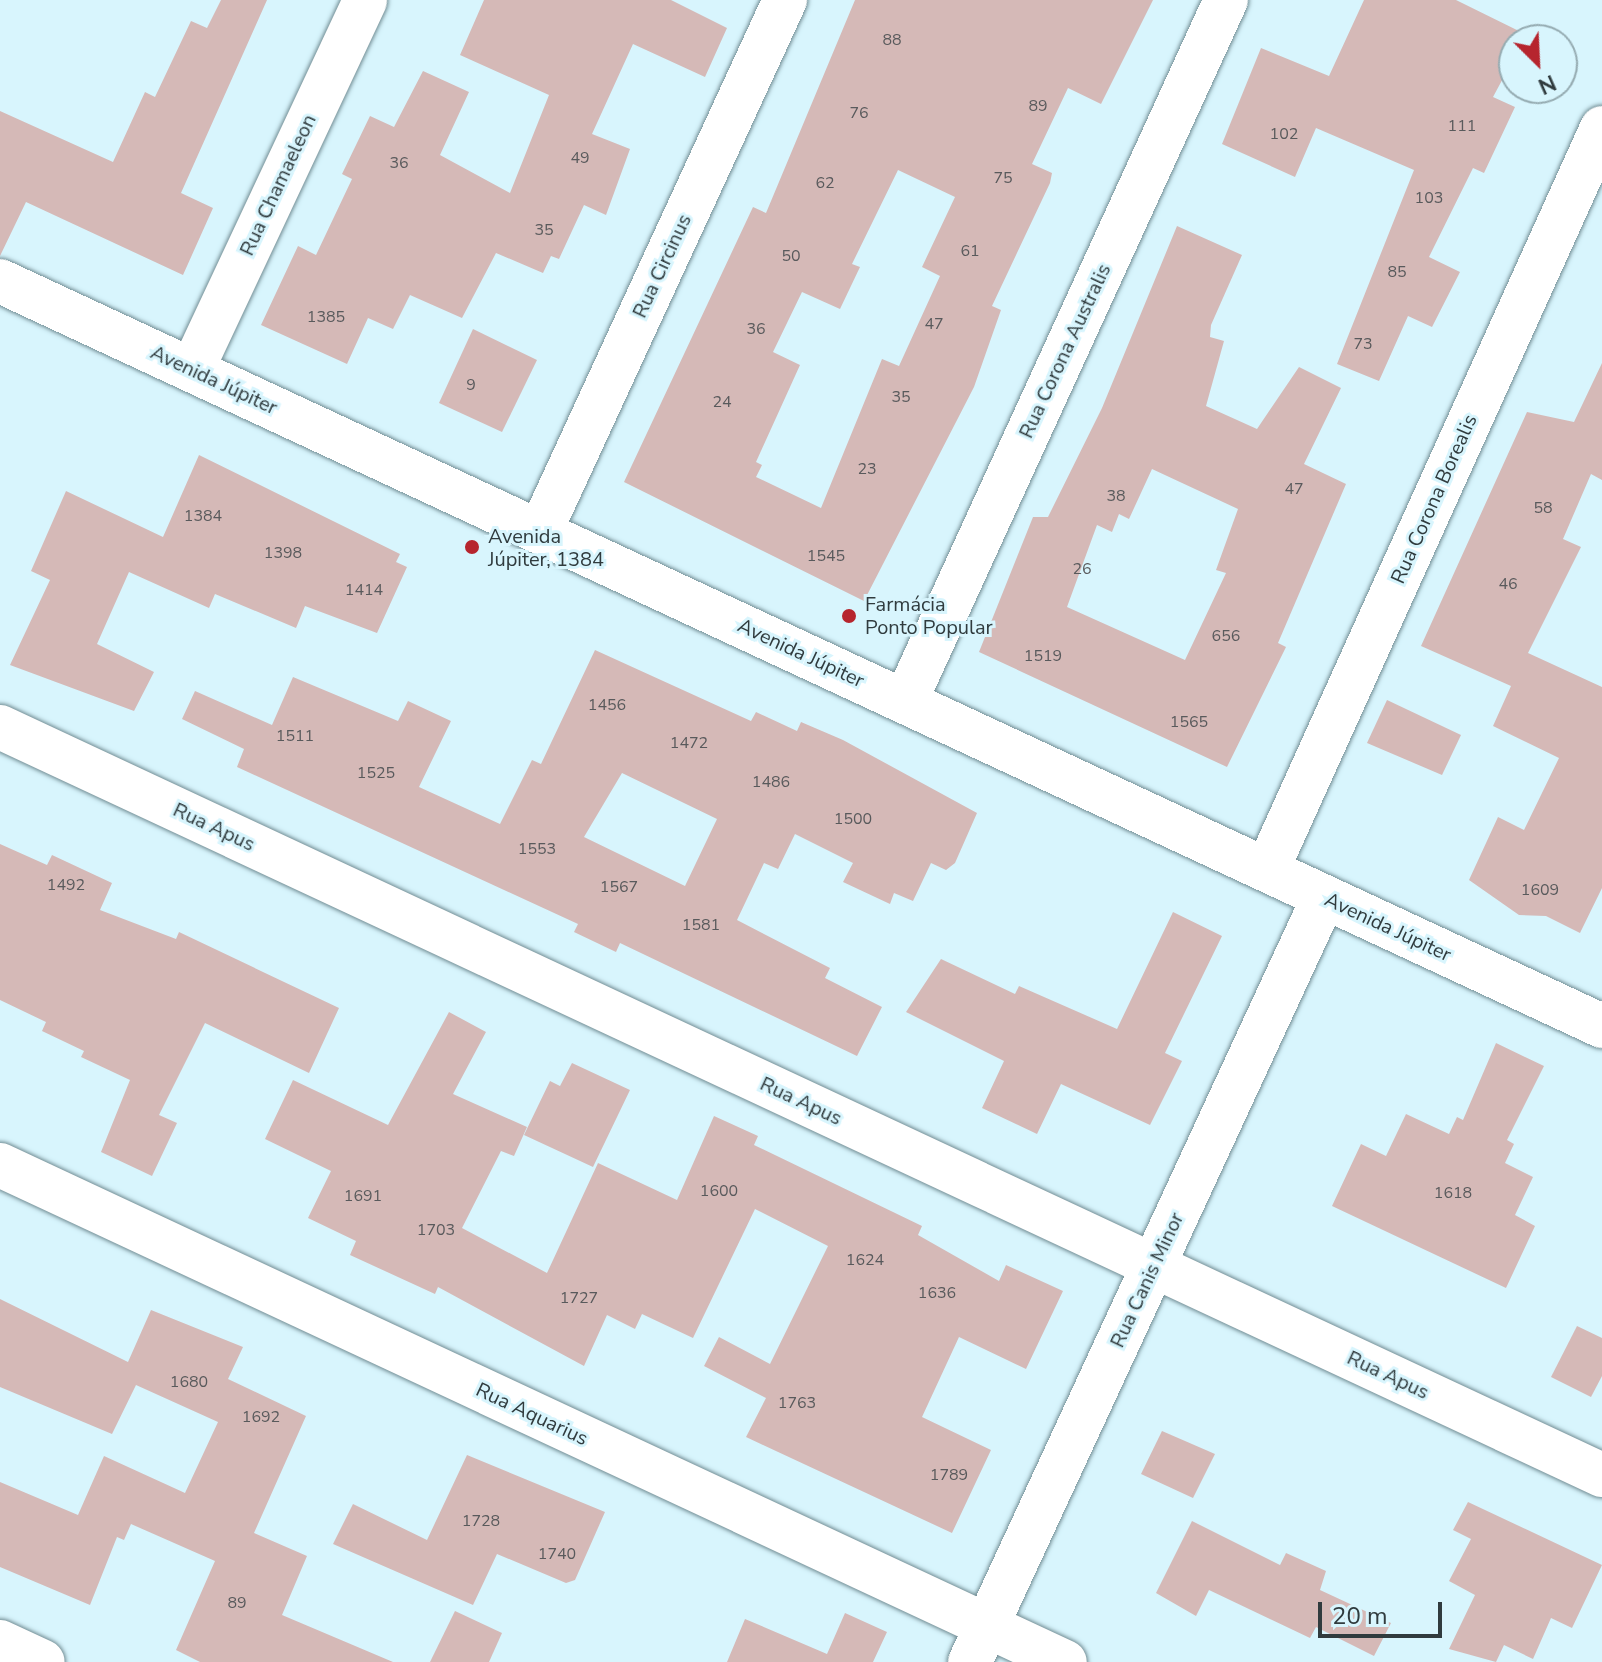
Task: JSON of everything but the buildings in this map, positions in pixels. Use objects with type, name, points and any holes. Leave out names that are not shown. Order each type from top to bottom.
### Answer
[{"type":"street","name":"Rua Chamaeleon","points":[[192,370],[365,0]]},
{"type":"street","name":"Rua Circinus","points":[[540,532],[785,0]]},
{"type":"street","name":"Rua Corona Australis","points":[[905,702],[1226,0]]},
{"type":"street","name":"Rua Corona Borealis","points":[[1267,870],[1602,128]]},
{"type":"street","name":"Avenida Júpiter","points":[[0,281],[1602,1026]]},
{"type":"street","name":"Rua Apus","points":[[0,727],[1602,1475]]},
{"type":"street","name":"Rua Canis Minor","points":[[978,1644],[1324,897]]},
{"type":"street","name":"Rua Aquarius","points":[[0,1165],[978,1644],[1065,1662]]},
{"type":"street","points":[[0,1642],[43,1662]]},
{"type":"place","name":"Avenida Júpiter, 1384","points":[[472,547]]},
{"type":"place","name":"Farmácia Ponto Popular","points":[[849,616]]}]
